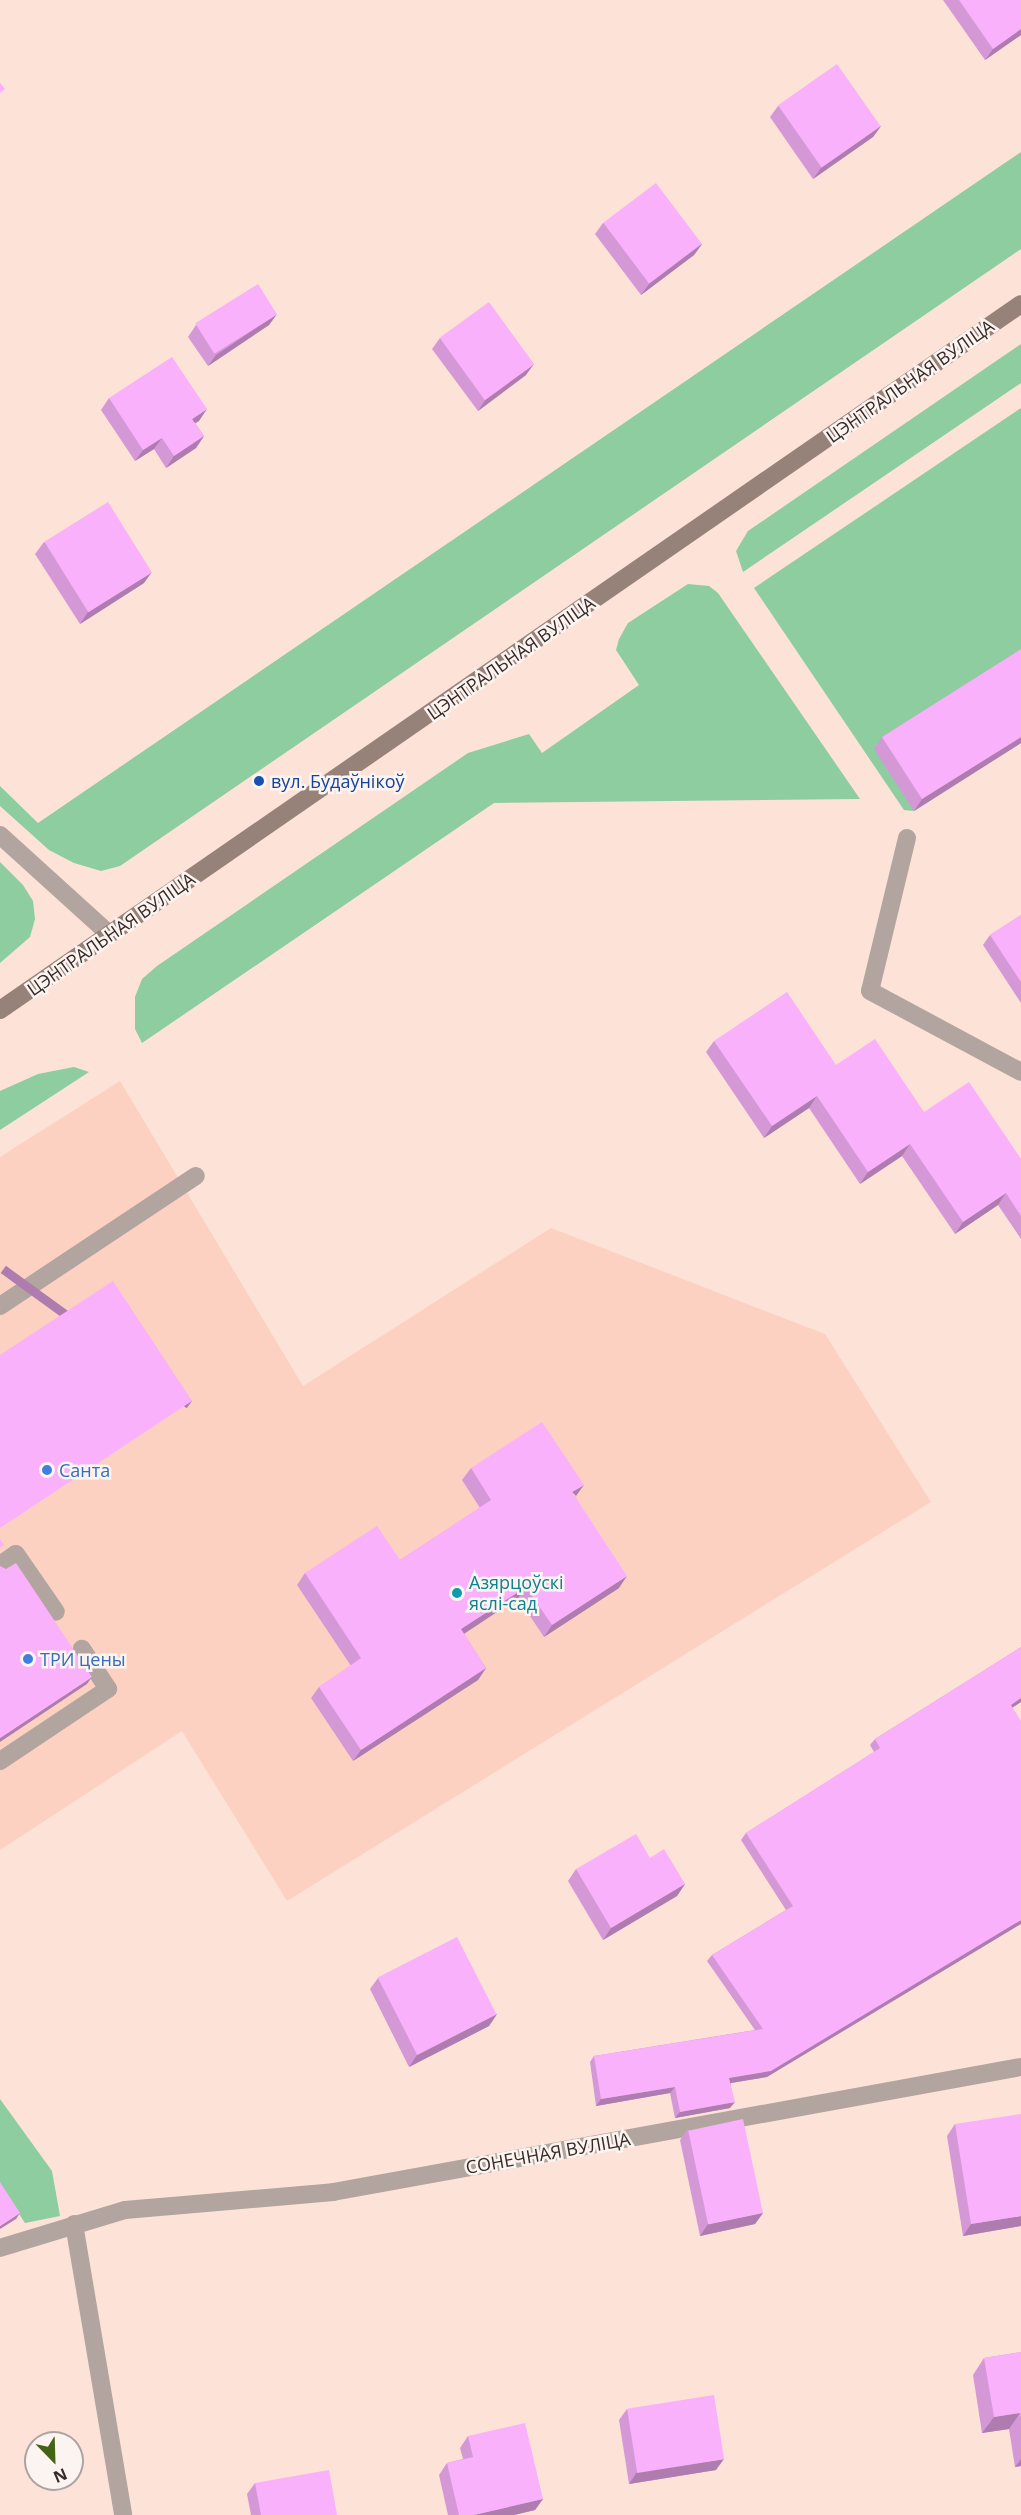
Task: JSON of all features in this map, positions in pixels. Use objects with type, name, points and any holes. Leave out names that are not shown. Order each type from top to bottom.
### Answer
[{"type":"main road","name":"ЦЭНТРАЛЬНАЯ ВУЛІЦА","points":[[0,1010],[1021,304]]},
{"type":"street","points":[[0,835],[109,934]]},
{"type":"street","points":[[907,838],[870,991],[1021,1072]]},
{"type":"street","points":[[0,1306],[196,1176]]},
{"type":"street","points":[[0,1564],[16,1554],[56,1612]]},
{"type":"street","points":[[0,1761],[108,1689],[82,1649]]},
{"type":"street","name":"СОНЕЧНАЯ ВУЛІЦА","points":[[0,2248],[125,2210],[333,2192],[1021,2067]]},
{"type":"street","points":[[74,2224],[123,2515]]},
{"type":"shaded area","points":[[120,1081],[303,1386],[551,1228],[825,1334],[931,1502],[287,1901],[182,1731],[0,1850],[0,1157]]},
{"type":"green space","points":[[1021,152],[1021,249],[120,866],[101,871],[74,863],[49,850],[0,806],[0,786],[38,823]]},
{"type":"green space","points":[[1021,344],[1021,383],[743,572],[736,551],[748,531]]},
{"type":"green space","points":[[1021,408],[1021,655],[914,811],[904,810],[754,588]]},
{"type":"green space","points":[[688,584],[709,586],[718,593],[860,799],[494,803],[142,1043],[135,1029],[135,997],[142,979],[157,966],[468,753],[529,734],[542,753],[639,685],[616,650],[619,639],[628,623]]},
{"type":"green space","points":[[0,862],[23,885],[33,901],[35,919],[30,937],[0,963]]},
{"type":"green space","points":[[74,1067],[89,1072],[0,1130],[0,1091],[38,1074]]},
{"type":"green space","points":[[0,2099],[52,2171],[60,2216],[25,2223],[0,2185]]},
{"type":"building","points":[[959,0],[1021,0],[1021,29],[993,49]]},
{"type":"building","points":[[837,64],[881,126],[822,168],[778,105]]},
{"type":"building","points":[[0,83],[5,89],[0,93]]},
{"type":"building","points":[[656,183],[702,244],[649,283],[603,223]]},
{"type":"building","points":[[258,284],[277,315],[214,354],[195,323]]},
{"type":"building","points":[[489,302],[534,364],[485,400],[440,338]]},
{"type":"building","points":[[172,357],[207,409],[192,419],[204,436],[174,456],[162,438],[143,450],[109,398]]},
{"type":"building","points":[[108,502],[152,572],[88,612],[44,542]]},
{"type":"building","points":[[1021,649],[1021,737],[922,799],[882,737]]},
{"type":"building","points":[[1021,915],[1021,982],[990,935]]},
{"type":"building","points":[[787,992],[836,1065],[875,1039],[924,1112],[969,1082],[1021,1159],[1021,1216],[1006,1193],[963,1222],[910,1144],[868,1172],[817,1096],[772,1126],[714,1041]]},
{"type":"building","name":"Санта","points":[[113,1281],[192,1401],[0,1528],[0,1355]]},
{"type":"building","name":"Азярцоўскі яслі-сад","points":[[542,1422],[584,1485],[572,1492],[627,1576],[552,1625],[526,1587],[461,1629],[486,1668],[361,1750],[319,1687],[361,1658],[305,1573],[377,1526],[400,1560],[491,1500],[471,1468]]},
{"type":"building","points":[[16,1563],[92,1677],[0,1738],[0,1566],[6,1569]]},
{"type":"building","points":[[1021,1647],[1021,1698],[1011,1705],[1021,1721],[1021,1920],[771,2071],[729,2078],[735,2102],[680,2112],[675,2087],[601,2099],[594,2056],[763,2029],[712,1955],[793,1906],[746,1833],[880,1748],[875,1739]]},
{"type":"building","points":[[636,1834],[650,1858],[664,1849],[685,1884],[611,1928],[576,1869]]},
{"type":"building","points":[[457,1937],[496,2015],[417,2055],[378,1977]]},
{"type":"building","points":[[1021,2114],[1021,2216],[971,2224],[955,2124]]},
{"type":"building","points":[[743,2119],[763,2213],[708,2225],[688,2131]]},
{"type":"building","points":[[0,2182],[20,2213],[0,2226]]},
{"type":"building","points":[[1021,2352],[1021,2418],[1020,2413],[994,2417],[984,2358]]},
{"type":"building","points":[[714,2395],[724,2459],[637,2473],[627,2409]]},
{"type":"building","points":[[525,2423],[543,2499],[474,2515],[459,2515],[447,2463],[473,2457],[468,2436]]},
{"type":"building","points":[[329,2470],[337,2515],[261,2515],[255,2483]]},
{"type":"place","name":"вул. Будаўнікоў","points":[[259,781]]},
{"type":"place","name":"Санта","points":[[47,1470]]},
{"type":"place","name":"Азярцоўскі яслі-сад","points":[[457,1593]]},
{"type":"place","name":"ТРИ цены","points":[[28,1659]]}]
